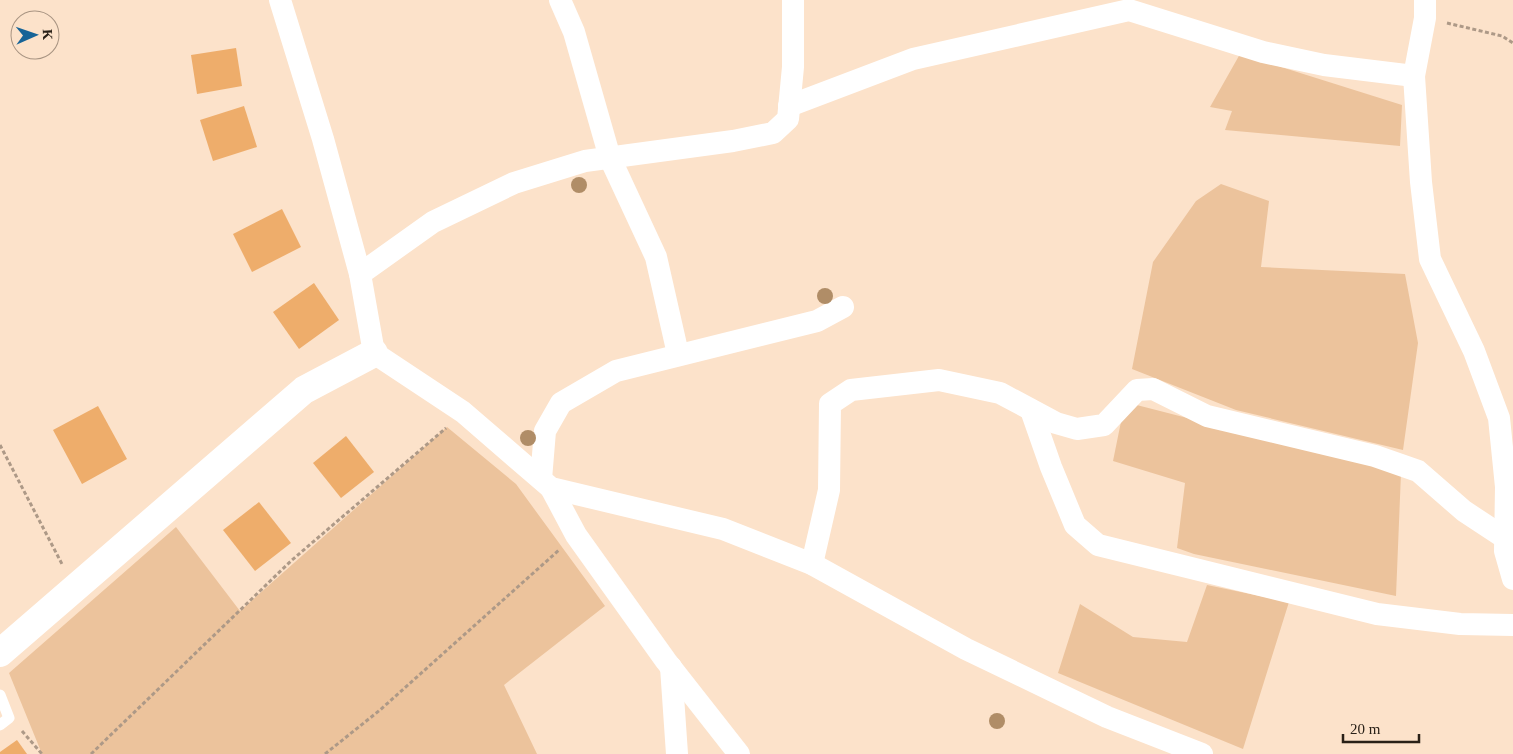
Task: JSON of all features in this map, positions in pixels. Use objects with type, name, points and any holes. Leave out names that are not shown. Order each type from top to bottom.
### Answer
[{"type":"street","points":[[280,0],[323,139],[360,274],[374,353],[463,412],[546,483],[576,535],[671,667],[739,754]]},
{"type":"street","points":[[560,0],[574,32],[610,158],[656,256],[678,354]]},
{"type":"street","points":[[360,274],[434,222],[514,184],[585,161],[773,133],[788,118],[794,67],[793,0]]},
{"type":"street","points":[[1425,9],[1414,76],[1421,182],[1430,259],[1474,351],[1499,418],[1506,487],[1505,551],[1513,579]]},
{"type":"street","points":[[789,106],[913,60],[1129,10],[1264,52],[1324,65],[1414,76]]},
{"type":"street","points":[[546,483],[545,431],[561,403],[616,371],[678,354],[818,321],[843,307]]},
{"type":"street","points":[[0,653],[304,390],[374,353]]},
{"type":"street","points":[[812,564],[829,490],[830,404],[851,390],[938,380],[1000,393],[1056,423],[1077,429],[1104,425],[1137,390],[1153,389],[1207,416],[1375,456],[1418,471],[1464,511],[1505,538]]},
{"type":"street","points":[[1031,410],[1075,525],[1098,545],[1377,614],[1460,624],[1513,624]]},
{"type":"street","points":[[546,483],[723,529],[812,564],[992,662],[1107,717],[1202,754]]},
{"type":"street","points":[[671,667],[677,754]]},
{"type":"lane","points":[[0,695],[5,722]]},
{"type":"path","points":[[1425,9],[1502,36],[1513,43]]},
{"type":"path","points":[[91,754],[292,560],[463,412]]},
{"type":"path","points":[[0,445],[75,589]]},
{"type":"path","points":[[325,754],[380,710],[576,535]]},
{"type":"path","points":[[5,722],[42,754]]},
{"type":"shaded area","points":[[1240,54],[1402,105],[1400,146],[1225,130],[1232,111],[1210,107]]},
{"type":"shaded area","points":[[1221,184],[1269,201],[1261,267],[1405,274],[1418,343],[1403,450],[1236,410],[1132,369],[1153,262],[1196,201]]},
{"type":"shaded area","points":[[1125,402],[1401,473],[1396,596],[1194,554],[1177,548],[1185,483],[1113,461]]},
{"type":"shaded area","points":[[447,427],[516,484],[605,606],[504,685],[537,754],[42,754],[9,673],[176,527],[240,611]]},
{"type":"shaded area","points":[[1207,585],[1289,602],[1243,749],[1058,673],[1080,604],[1133,637],[1187,642]]},
{"type":"building","points":[[236,48],[242,86],[197,94],[191,55]]},
{"type":"building","points":[[244,106],[257,147],[213,161],[200,120]]},
{"type":"building","points":[[282,209],[301,247],[252,272],[233,234]]},
{"type":"building","points":[[314,283],[339,320],[299,349],[273,312]]},
{"type":"building","points":[[98,406],[127,459],[82,484],[53,430]]},
{"type":"building","points":[[346,436],[374,472],[341,498],[313,463]]},
{"type":"building","points":[[259,502],[291,543],[255,571],[223,530]]},
{"type":"building","points":[[17,740],[27,754],[0,754],[0,752]]}]
